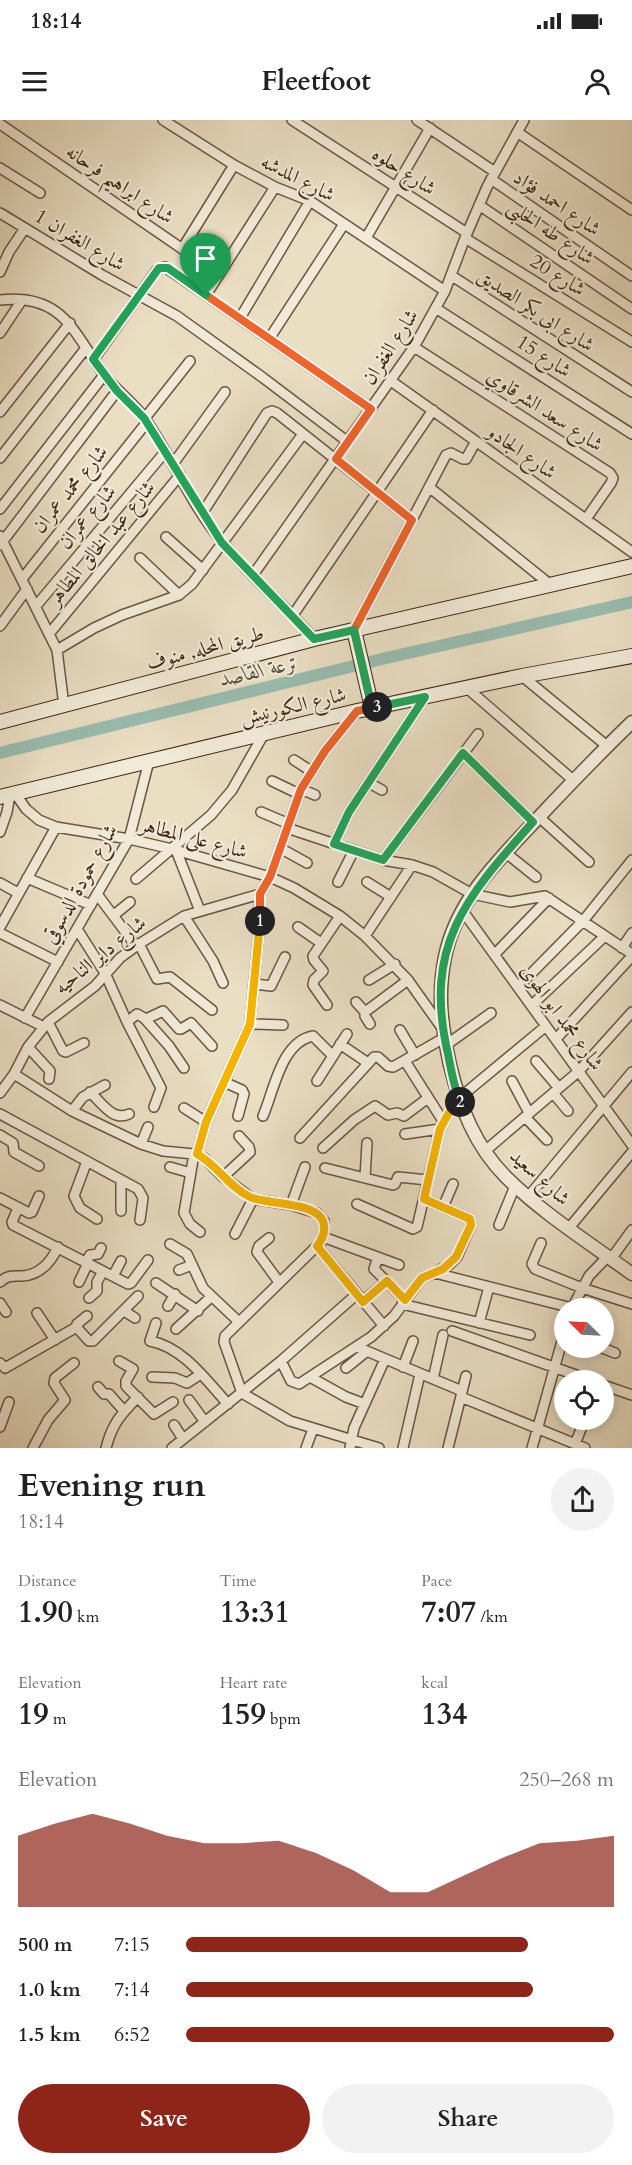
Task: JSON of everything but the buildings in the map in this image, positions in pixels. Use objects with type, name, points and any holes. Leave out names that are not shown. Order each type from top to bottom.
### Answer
[{"type":"main road","name":"طريق المحله, منوف","points":[[0,722],[314,639],[355,635],[632,566]]},
{"type":"main road","points":[[355,635],[372,708]]},
{"type":"main road","name":"شارع الكورنيش","points":[[8,795],[357,711],[522,676],[632,656]]},
{"type":"street","name":"شارع المدشه","points":[[163,120],[234,165],[275,187],[310,201],[445,291]]},
{"type":"street","name":"شارع حلوه","points":[[292,120],[396,187],[466,236]]},
{"type":"street","name":"شارع احمد فؤاد","points":[[417,120],[632,276]]},
{"type":"street","name":"شارع الغفران","points":[[254,575],[391,381],[437,309],[479,205],[524,120]]},
{"type":"street","name":"شارع ابراهيم فرحانه","points":[[0,124],[219,274]]},
{"type":"street","points":[[366,238],[430,128]]},
{"type":"street","points":[[517,132],[632,210]]},
{"type":"street","points":[[182,249],[234,165]]},
{"type":"street","points":[[0,168],[40,193]]},
{"type":"street","points":[[206,295],[275,187]]},
{"type":"street","points":[[240,318],[310,201]]},
{"type":"street","name":"شارع طه الحلبى","points":[[479,205],[632,309]]},
{"type":"street","name":"شارع الغفران 1","points":[[0,213],[139,296],[177,316],[348,442]]},
{"type":"street","points":[[269,339],[344,224]]},
{"type":"street","points":[[0,272],[24,228]]},
{"type":"street","name":"شارع 20","points":[[466,236],[632,342]]},
{"type":"street","points":[[93,359],[157,270],[162,267],[168,268],[371,409]]},
{"type":"street","name":"شارع ابى بكر الصديق","points":[[452,276],[632,392]]},
{"type":"street","points":[[0,300],[22,300],[48,308],[70,323],[104,375],[146,420],[222,543],[314,639]]},
{"type":"street","points":[[0,333],[22,300]]},
{"type":"street","name":"شارع 15","points":[[437,309],[632,434]]},
{"type":"street","points":[[0,412],[70,323]]},
{"type":"street","name":"شارع سعد الشرقاوي","points":[[414,347],[610,472],[613,478],[611,483],[586,519]]},
{"type":"street","points":[[0,458],[86,348]]},
{"type":"street","name":"شارع محمد عمران","points":[[22,579],[190,361]]},
{"type":"street","points":[[0,509],[104,375]]},
{"type":"street","name":"شارع الجادو","points":[[391,381],[632,552]]},
{"type":"street","points":[[64,706],[57,650],[1,540],[117,391]]},
{"type":"street","points":[[172,464],[225,392]]},
{"type":"street","points":[[293,615],[432,410]]},
{"type":"street","points":[[202,512],[267,413],[272,411],[412,520]]},
{"type":"street","points":[[57,650],[94,628],[122,615],[179,595],[192,584],[303,434]]},
{"type":"street","points":[[355,635],[412,520],[448,454],[466,459],[476,441]]},
{"type":"street","name":"شارع عمران","points":[[36,606],[165,452]]},
{"type":"street","name":"شارع عبد الخالق المطاهر","points":[[49,634],[180,476]]},
{"type":"street","points":[[429,487],[552,586]]},
{"type":"street","points":[[166,537],[203,570]]},
{"type":"street","points":[[140,558],[179,595]]},
{"type":"street","points":[[0,626],[27,590]]},
{"type":"street","points":[[522,676],[607,746]]},
{"type":"street","points":[[467,688],[573,780]]},
{"type":"street","points":[[334,844],[349,812],[425,697]]},
{"type":"street","points":[[200,1232],[190,1224],[184,1213],[190,1173],[206,1122],[250,1024],[255,984],[260,894],[270,877],[300,791],[311,771],[357,711]]},
{"type":"street","name":"شارع سعيد","points":[[632,722],[573,780],[536,820],[525,840],[506,853],[472,894],[452,932],[441,979],[444,1037],[459,1101],[471,1128],[485,1151],[515,1186],[528,1197],[632,1274]]},
{"type":"street","points":[[136,879],[174,849],[222,803],[265,732]]},
{"type":"street","points":[[383,860],[478,734]]},
{"type":"street","points":[[463,753],[536,820],[589,861]]},
{"type":"street","points":[[294,760],[311,771]]},
{"type":"street","name":"شارع حمودة الدسوقي","points":[[26,1018],[129,839],[149,761]]},
{"type":"street","points":[[272,781],[315,795]]},
{"type":"street","points":[[369,783],[382,790]]},
{"type":"street","points":[[0,832],[7,812],[8,795]]},
{"type":"street","name":"شارع على المطاهر","points":[[8,795],[39,820],[56,827],[174,849],[270,877]]},
{"type":"street","points":[[261,812],[288,826],[334,844],[383,860],[412,865],[433,872],[472,894],[510,902],[541,896],[549,898],[632,955],[556,1039]]},
{"type":"street","points":[[1,922],[56,827]]},
{"type":"street","points":[[280,848],[306,863]]},
{"type":"street","points":[[174,849],[200,911]]},
{"type":"street","points":[[338,882],[354,850]]},
{"type":"street","points":[[506,853],[536,877]]},
{"type":"street","points":[[519,987],[583,921],[632,860]]},
{"type":"street","points":[[365,936],[412,865]]},
{"type":"street","points":[[270,877],[310,897],[340,916],[365,936],[408,980],[444,1037]]},
{"type":"street","points":[[27,878],[91,905]]},
{"type":"street","points":[[367,882],[391,897]]},
{"type":"street","points":[[0,883],[18,893]]},
{"type":"street","points":[[97,894],[137,945],[157,979],[171,978],[213,1010]]},
{"type":"street","name":"شارع داير الناحيه","points":[[0,1094],[15,1074],[28,1047],[46,1024],[95,986],[105,973],[137,945],[184,916],[260,894]]},
{"type":"street","points":[[495,954],[549,898]]},
{"type":"street","points":[[114,915],[130,902]]},
{"type":"street","name":"شارع محمد ابو الهوى","points":[[462,910],[632,1145]]},
{"type":"street","points":[[184,916],[213,961],[223,983]]},
{"type":"street","points":[[327,1005],[312,983],[323,971],[313,958],[340,916]]},
{"type":"street","points":[[298,927],[321,943]]},
{"type":"street","points":[[77,929],[105,973],[161,1088],[154,1107]]},
{"type":"street","points":[[0,933],[58,962]]},
{"type":"street","points":[[622,948],[632,933]]},
{"type":"street","points":[[532,1005],[605,936]]},
{"type":"street","points":[[255,984],[271,986],[285,957]]},
{"type":"street","points":[[369,980],[394,964]]},
{"type":"street","points":[[366,1012],[408,980]]},
{"type":"street","points":[[356,1002],[366,1012],[365,1016],[370,1024]]},
{"type":"street","points":[[0,1005],[26,1018],[46,1024],[64,1052],[84,1043]]},
{"type":"street","points":[[145,1019],[164,1011],[180,1029],[191,1023],[212,1046]]},
{"type":"street","points":[[485,1151],[579,1071],[632,1012]]},
{"type":"street","points":[[300,1138],[376,1056],[393,1067],[491,1013]]},
{"type":"street","points":[[127,1022],[139,1014],[169,1046],[184,1068]]},
{"type":"street","points":[[250,1024],[283,1024]]},
{"type":"street","points":[[357,1204],[413,1229],[417,1227],[442,1125],[450,1111],[546,1026]]},
{"type":"street","points":[[400,1030],[415,1055]]},
{"type":"street","points":[[317,1081],[347,1034]]},
{"type":"street","points":[[263,1116],[281,1065],[298,1044],[309,1036],[313,1036],[333,1056]]},
{"type":"street","points":[[340,1044],[368,1063]]},
{"type":"street","points":[[28,1047],[50,1071],[49,1079]]},
{"type":"street","points":[[405,1061],[442,1125]]},
{"type":"street","points":[[536,1061],[568,1112]]},
{"type":"street","points":[[528,1197],[632,1072]]},
{"type":"street","points":[[15,1074],[72,1111],[141,1144],[163,1151],[195,1154],[204,1158],[223,1177],[253,1199],[291,1205],[321,1216],[324,1227],[323,1237],[317,1246],[223,1340],[242,1393],[290,1421],[351,1444],[379,1448]]},
{"type":"street","points":[[512,1081],[527,1115],[547,1140]]},
{"type":"street","points":[[224,1082],[243,1092],[245,1097],[238,1116]]},
{"type":"street","points":[[72,1111],[90,1092],[105,1085]]},
{"type":"street","points":[[90,1092],[113,1114],[124,1117],[129,1114]]},
{"type":"street","points":[[323,1148],[354,1120],[375,1106],[388,1115],[397,1113],[404,1116],[428,1098]]},
{"type":"street","points":[[184,1108],[206,1122]]},
{"type":"street","points":[[312,1108],[321,1115]]},
{"type":"street","points":[[0,1114],[138,1189],[142,1195],[140,1220]]},
{"type":"street","points":[[405,1134],[442,1125]]},
{"type":"street","points":[[141,1144],[148,1127]]},
{"type":"street","points":[[0,1135],[13,1143],[14,1152],[39,1166]]},
{"type":"street","points":[[223,1177],[250,1152],[249,1147],[239,1136]]},
{"type":"street","points":[[365,1178],[367,1143]]},
{"type":"street","points":[[569,1228],[632,1152]]},
{"type":"street","points":[[87,1161],[74,1196],[80,1208],[97,1219]]},
{"type":"street","points":[[170,1167],[190,1173]]},
{"type":"street","points":[[291,1205],[305,1167]]},
{"type":"street","points":[[325,1168],[393,1185],[398,1177],[428,1180]]},
{"type":"street","points":[[121,1180],[121,1211]]},
{"type":"street","points":[[443,1207],[453,1184]]},
{"type":"street","points":[[499,1225],[515,1186]]},
{"type":"street","points":[[0,1198],[30,1213],[39,1196]]},
{"type":"street","points":[[235,1234],[253,1199]]},
{"type":"street","points":[[281,1361],[294,1383],[299,1384],[357,1347],[384,1326],[422,1278],[435,1273],[456,1257],[471,1225],[470,1219],[424,1199]]},
{"type":"street","points":[[18,1208],[12,1224],[128,1284],[148,1260]]},
{"type":"street","points":[[577,1298],[582,1287],[632,1230]]},
{"type":"street","points":[[323,1237],[399,1265]]},
{"type":"street","points":[[269,1238],[259,1246],[257,1252],[279,1282]]},
{"type":"street","points":[[541,1243],[533,1261],[533,1267],[632,1304]]},
{"type":"street","points":[[170,1244],[183,1251],[199,1282],[239,1322]]},
{"type":"street","points":[[317,1246],[384,1326]]},
{"type":"street","points":[[0,1281],[12,1275],[24,1276],[35,1273],[53,1258],[58,1247]]},
{"type":"street","points":[[79,1282],[90,1255],[98,1254],[101,1248]]},
{"type":"street","points":[[378,1257],[374,1269],[404,1302],[530,1335]]},
{"type":"street","points":[[113,1276],[121,1261]]},
{"type":"street","points":[[179,1270],[192,1265]]},
{"type":"street","points":[[89,1298],[97,1291],[97,1282],[103,1270]]},
{"type":"street","points":[[435,1273],[554,1303]]},
{"type":"street","points":[[172,1448],[360,1298],[387,1281]]},
{"type":"street","points":[[156,1283],[198,1311]]},
{"type":"street","points":[[479,1323],[489,1287]]},
{"type":"street","points":[[168,1306],[175,1294]]},
{"type":"street","points":[[87,1316],[77,1324],[78,1329],[89,1341],[93,1341],[138,1296]]},
{"type":"street","points":[[176,1329],[212,1297]]},
{"type":"street","points":[[0,1304],[6,1312]]},
{"type":"street","points":[[124,1311],[135,1318]]},
{"type":"street","points":[[37,1313],[55,1340]]},
{"type":"street","points":[[156,1323],[150,1341],[159,1342],[180,1355],[228,1404]]},
{"type":"street","points":[[6,1366],[75,1328],[78,1329]]},
{"type":"street","points":[[433,1379],[447,1333],[561,1370]]},
{"type":"street","points":[[403,1366],[412,1341]]},
{"type":"street","points":[[357,1347],[433,1379],[538,1430],[585,1448]]},
{"type":"street","points":[[346,1368],[367,1351]]},
{"type":"street","points":[[532,1448],[558,1358]]},
{"type":"street","points":[[351,1444],[353,1432],[364,1404],[385,1359]]},
{"type":"street","points":[[119,1361],[133,1368],[126,1383],[155,1415],[173,1402]]},
{"type":"street","points":[[33,1448],[48,1419],[65,1400],[54,1383],[55,1378],[74,1363]]},
{"type":"street","points":[[152,1377],[175,1378],[187,1383],[201,1374]]},
{"type":"street","points":[[404,1448],[420,1374]]},
{"type":"street","points":[[310,1377],[364,1404]]},
{"type":"street","points":[[448,1448],[466,1377]]},
{"type":"street","points":[[98,1387],[104,1394],[109,1394],[124,1411]]},
{"type":"street","points":[[614,1388],[632,1395]]},
{"type":"street","points":[[106,1448],[110,1433],[118,1418],[138,1397]]},
{"type":"street","points":[[189,1400],[205,1422]]},
{"type":"street","points":[[0,1427],[9,1402]]},
{"type":"street","points":[[174,1425],[183,1439]]},
{"type":"street","points":[[306,1448],[313,1430]]},
{"type":"street","points":[[575,1444],[581,1430]]},
{"type":"waterway","name":"ترعة القاصد","points":[[0,753],[382,659],[632,602]]},
{"type":"route","points":[[206,295],[168,268],[159,268],[93,359],[117,391],[144,418],[222,543],[314,639],[354,630],[372,708],[425,697],[349,812],[334,844],[383,860],[463,753],[533,822],[472,894],[452,932],[445,955],[441,979],[442,1028],[460,1103],[450,1111],[440,1129],[424,1199],[467,1217],[471,1225],[456,1257],[450,1264],[422,1278],[405,1300],[387,1281],[363,1302],[317,1246],[324,1232],[324,1221],[321,1216],[291,1205],[253,1199],[237,1189],[197,1154],[206,1122],[250,1024],[255,984],[260,894],[270,877],[301,789],[311,771],[357,711],[372,708],[368,692],[354,630],[412,520],[336,459],[371,409],[206,295]]}]
